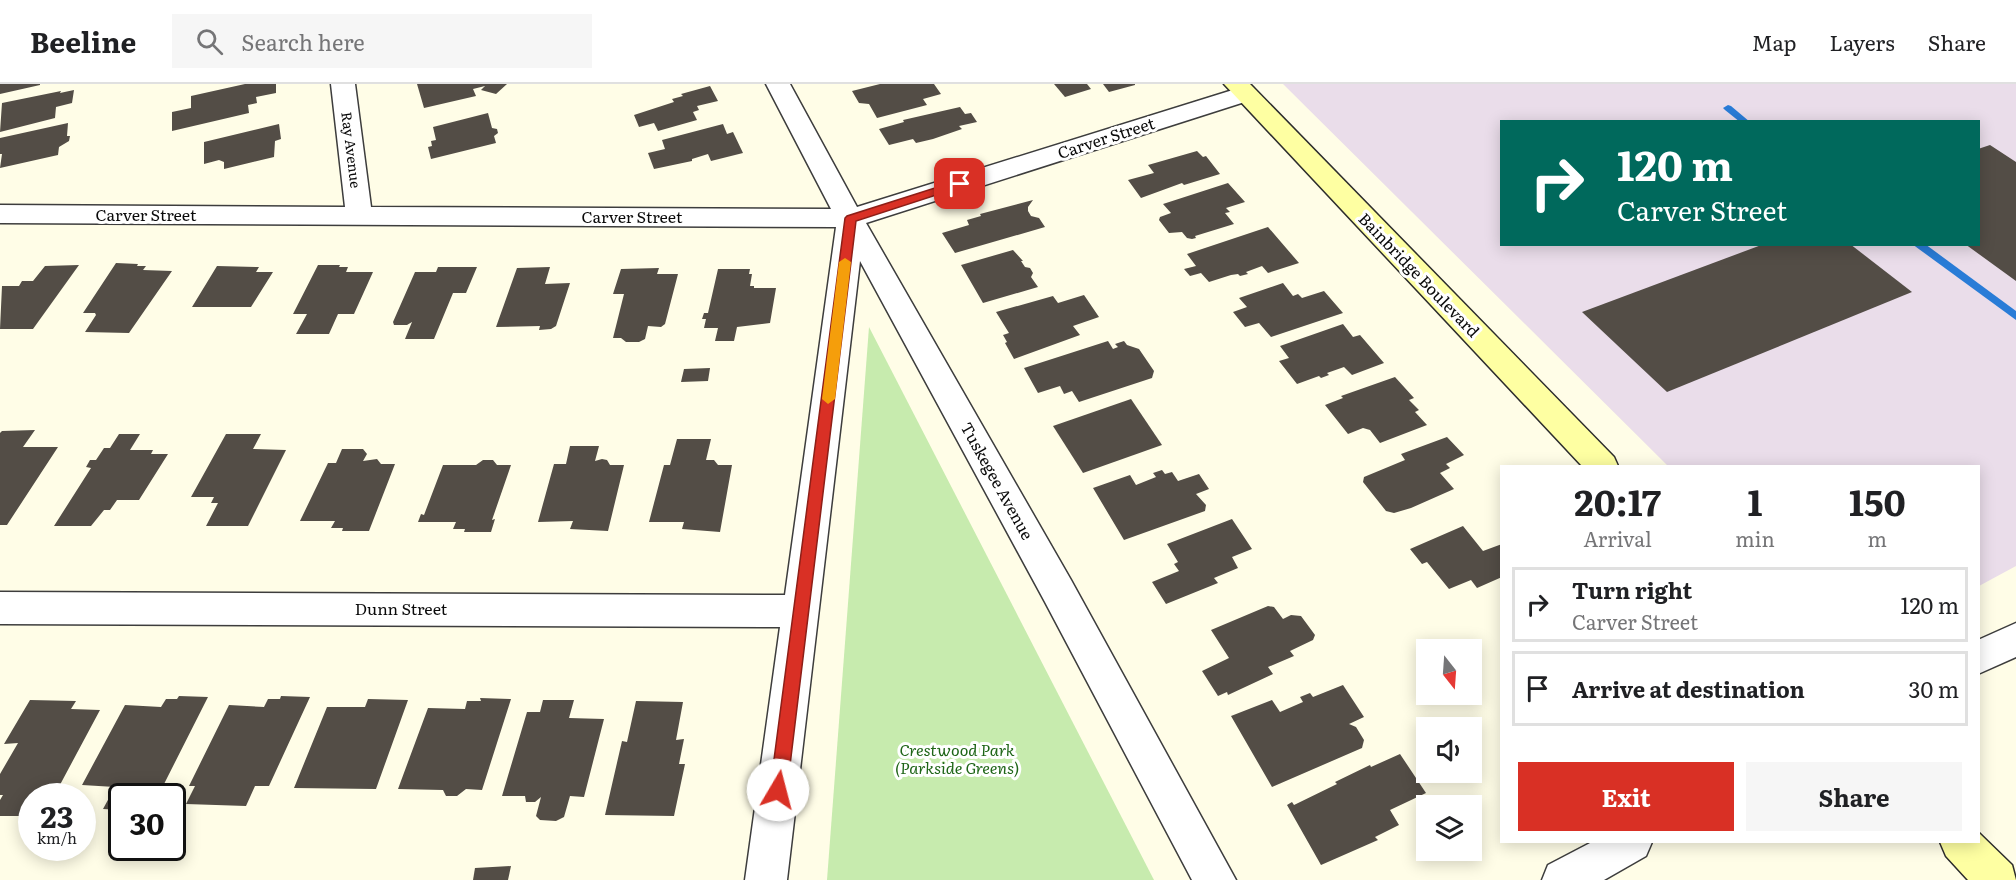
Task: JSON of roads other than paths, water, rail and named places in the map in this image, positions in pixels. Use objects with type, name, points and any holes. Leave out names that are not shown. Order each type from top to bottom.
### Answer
[{"type":"main road","name":"Bainbridge Boulevard","points":[[1241,89],[1601,465]]},
{"type":"main road","points":[[1961,843],[1997,880]]},
{"type":"street","name":"Ray Avenue","points":[[343,84],[359,215]]},
{"type":"street","name":"Tuskegee Avenue","points":[[778,84],[1215,880]]},
{"type":"street","name":"Carver Street","points":[[0,214],[851,218],[1241,89]]},
{"type":"street","points":[[766,880],[851,218]]},
{"type":"street","name":"Dunn Street","points":[[0,608],[802,611]]},
{"type":"street","points":[[1980,657],[2016,639]]},
{"type":"street","points":[[1563,880],[1630,843]]},
{"type":"waterway","points":[[1728,108],[1743,120]]},
{"type":"waterway","points":[[1920,246],[2016,316]]},
{"type":"park label","name":"Crestwood Park (Parkside Greens)","points":[[957,759]]}]
